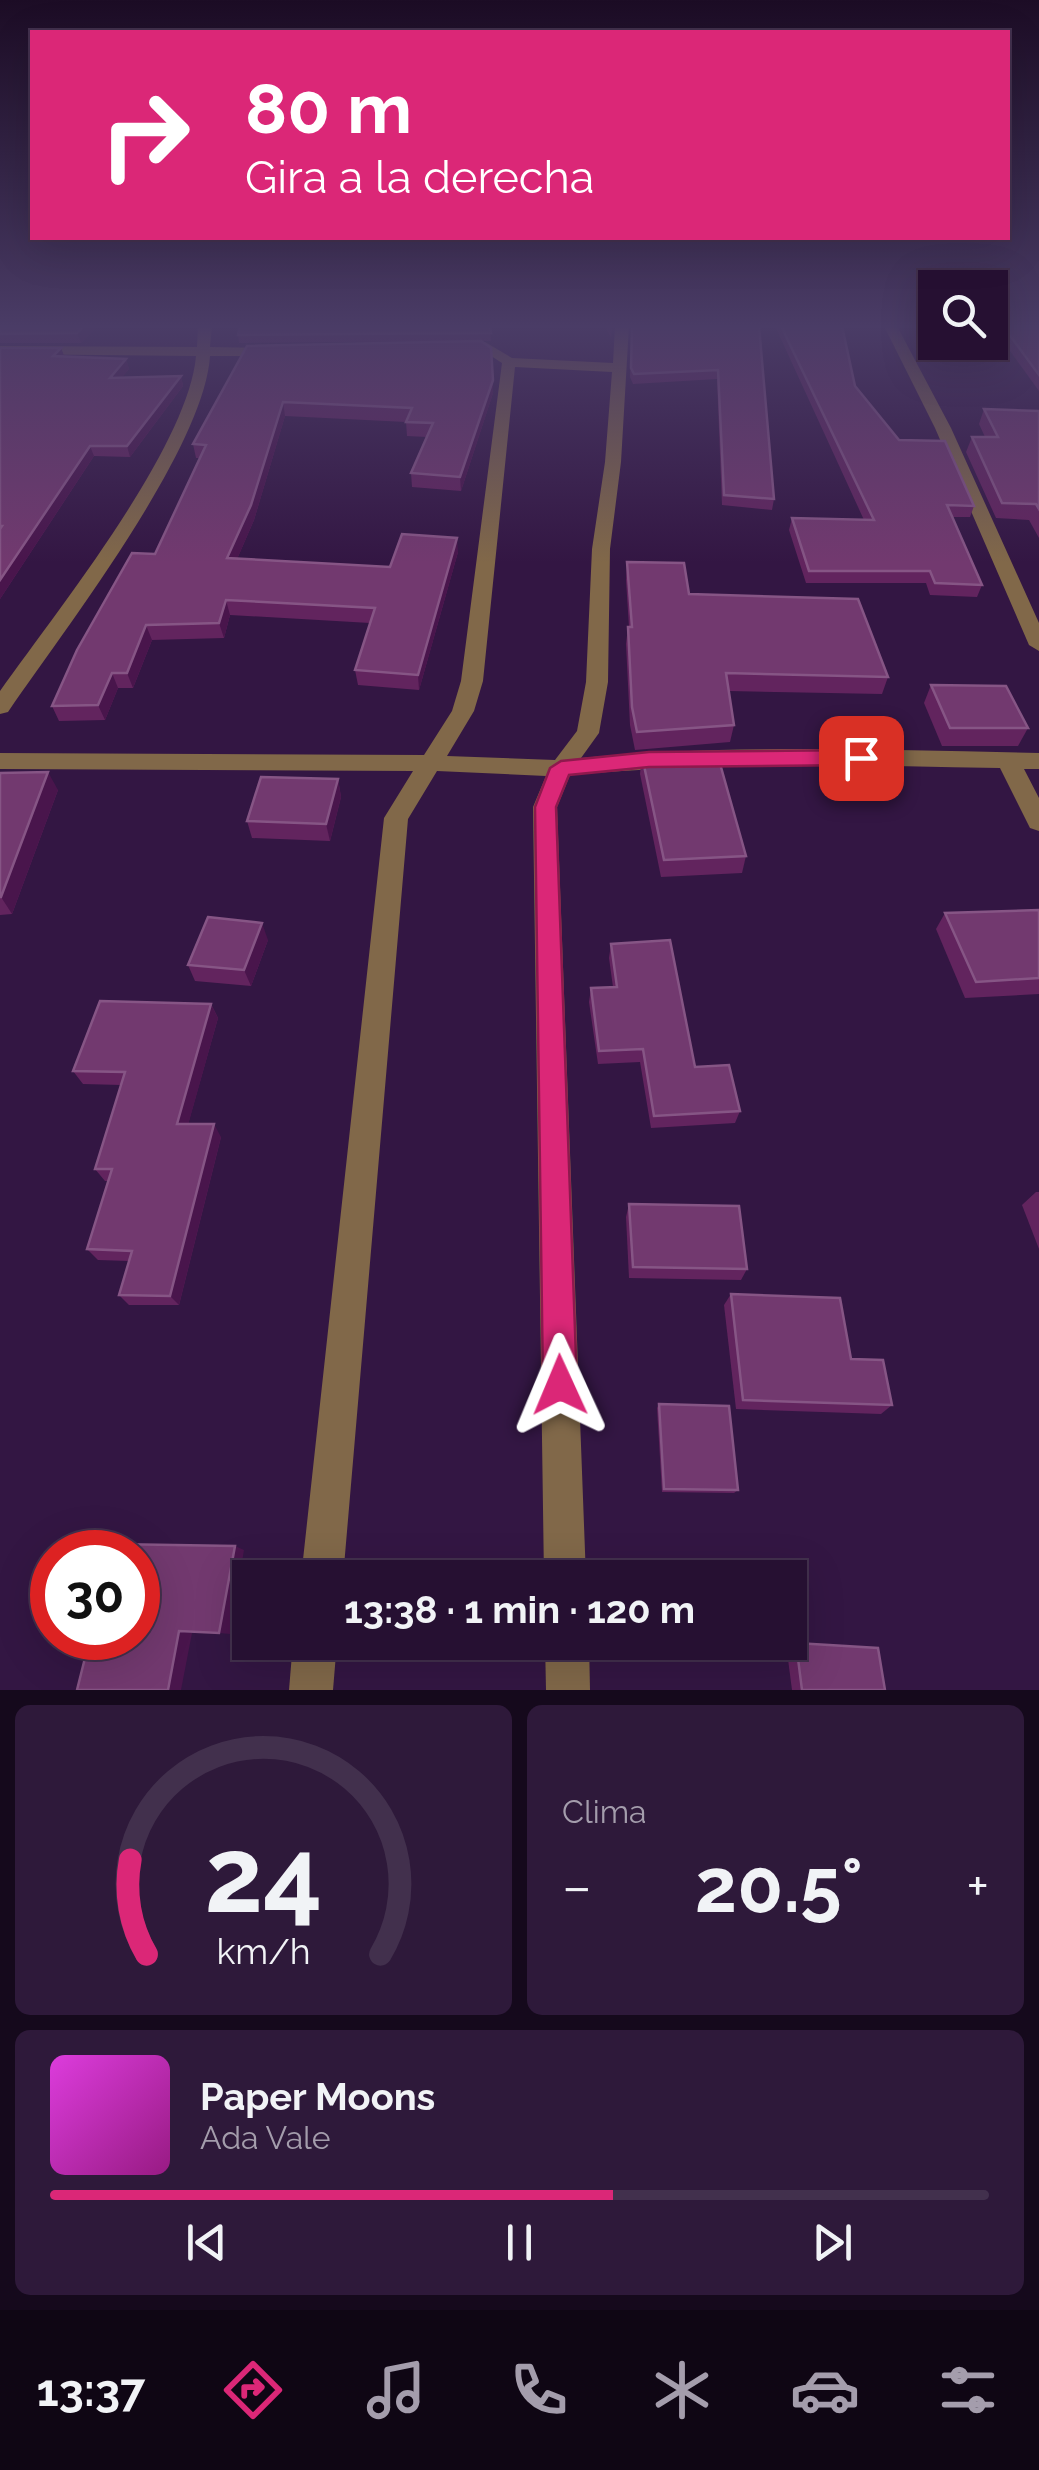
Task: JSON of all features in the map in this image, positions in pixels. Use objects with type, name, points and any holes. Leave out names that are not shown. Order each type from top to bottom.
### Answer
[{"type":"street","points":[[0,708],[114,542],[166,457],[189,405]]},
{"type":"street","points":[[324,1560],[396,818],[426,763],[463,711],[472,682],[505,405]]},
{"type":"street","points":[[565,1560],[546,807],[561,768],[588,733],[596,682],[601,549],[616,405]]},
{"type":"street","points":[[931,405],[1039,646]]},
{"type":"street","points":[[0,761],[426,763],[561,768],[649,760],[1039,761]]},
{"type":"street","points":[[1008,761],[1039,822]]},
{"type":"street","points":[[311,1690],[314,1660]]},
{"type":"street","points":[[567,1660],[568,1690]]},
{"type":"building","points":[[0,405],[159,405],[127,446],[90,446],[0,580]]},
{"type":"building","points":[[215,405],[282,405],[251,505],[227,558],[390,567],[402,534],[457,538],[418,675],[355,670],[375,608],[226,600],[219,623],[146,625],[127,673],[112,673],[98,705],[52,706],[77,650],[132,553],[155,554],[206,445],[193,444]]},
{"type":"building","points":[[345,405],[485,405],[460,477],[411,473],[433,423],[406,422],[412,408]]},
{"type":"building","points":[[720,405],[766,405],[774,499],[724,495]]},
{"type":"building","points":[[819,405],[870,405],[899,440],[945,441],[974,506],[947,505],[982,585],[935,583],[930,571],[809,571],[792,518],[874,520]]},
{"type":"building","points":[[984,409],[1039,411],[1039,509],[1036,504],[1002,503],[972,437],[998,437]]},
{"type":"building","points":[[627,562],[684,563],[689,594],[858,599],[888,677],[726,673],[734,725],[637,732],[632,707]]},
{"type":"building","points":[[931,685],[1006,686],[1028,728],[950,728]]},
{"type":"building","points":[[717,753],[746,856],[664,860],[642,756]]},
{"type":"building","points":[[48,772],[1,897],[0,897],[0,773]]},
{"type":"building","points":[[261,777],[338,779],[326,824],[247,821]]},
{"type":"building","points":[[1039,910],[1039,978],[976,982],[945,913]]},
{"type":"building","points":[[208,917],[262,923],[244,970],[188,965]]},
{"type":"building","points":[[670,940],[695,1067],[729,1065],[740,1111],[654,1116],[643,1049],[599,1051],[591,988],[617,987],[611,944]]},
{"type":"building","points":[[100,1001],[211,1004],[177,1124],[214,1124],[170,1296],[119,1295],[132,1251],[87,1249],[112,1169],[95,1169],[125,1072],[73,1071]]},
{"type":"building","points":[[629,1204],[739,1206],[747,1269],[633,1267]]},
{"type":"building","points":[[731,1294],[840,1298],[851,1359],[883,1360],[892,1405],[743,1400]]},
{"type":"building","points":[[659,1404],[729,1406],[738,1490],[664,1489]]},
{"type":"building","points":[[160,1545],[235,1546],[219,1633],[179,1631],[168,1690],[77,1690],[84,1660],[160,1660]]},
{"type":"building","points":[[807,1644],[878,1648],[885,1690],[802,1690],[798,1660],[807,1660]]},
{"type":"route","points":[[560,1385],[546,807],[561,768],[649,760],[861,758]]}]
